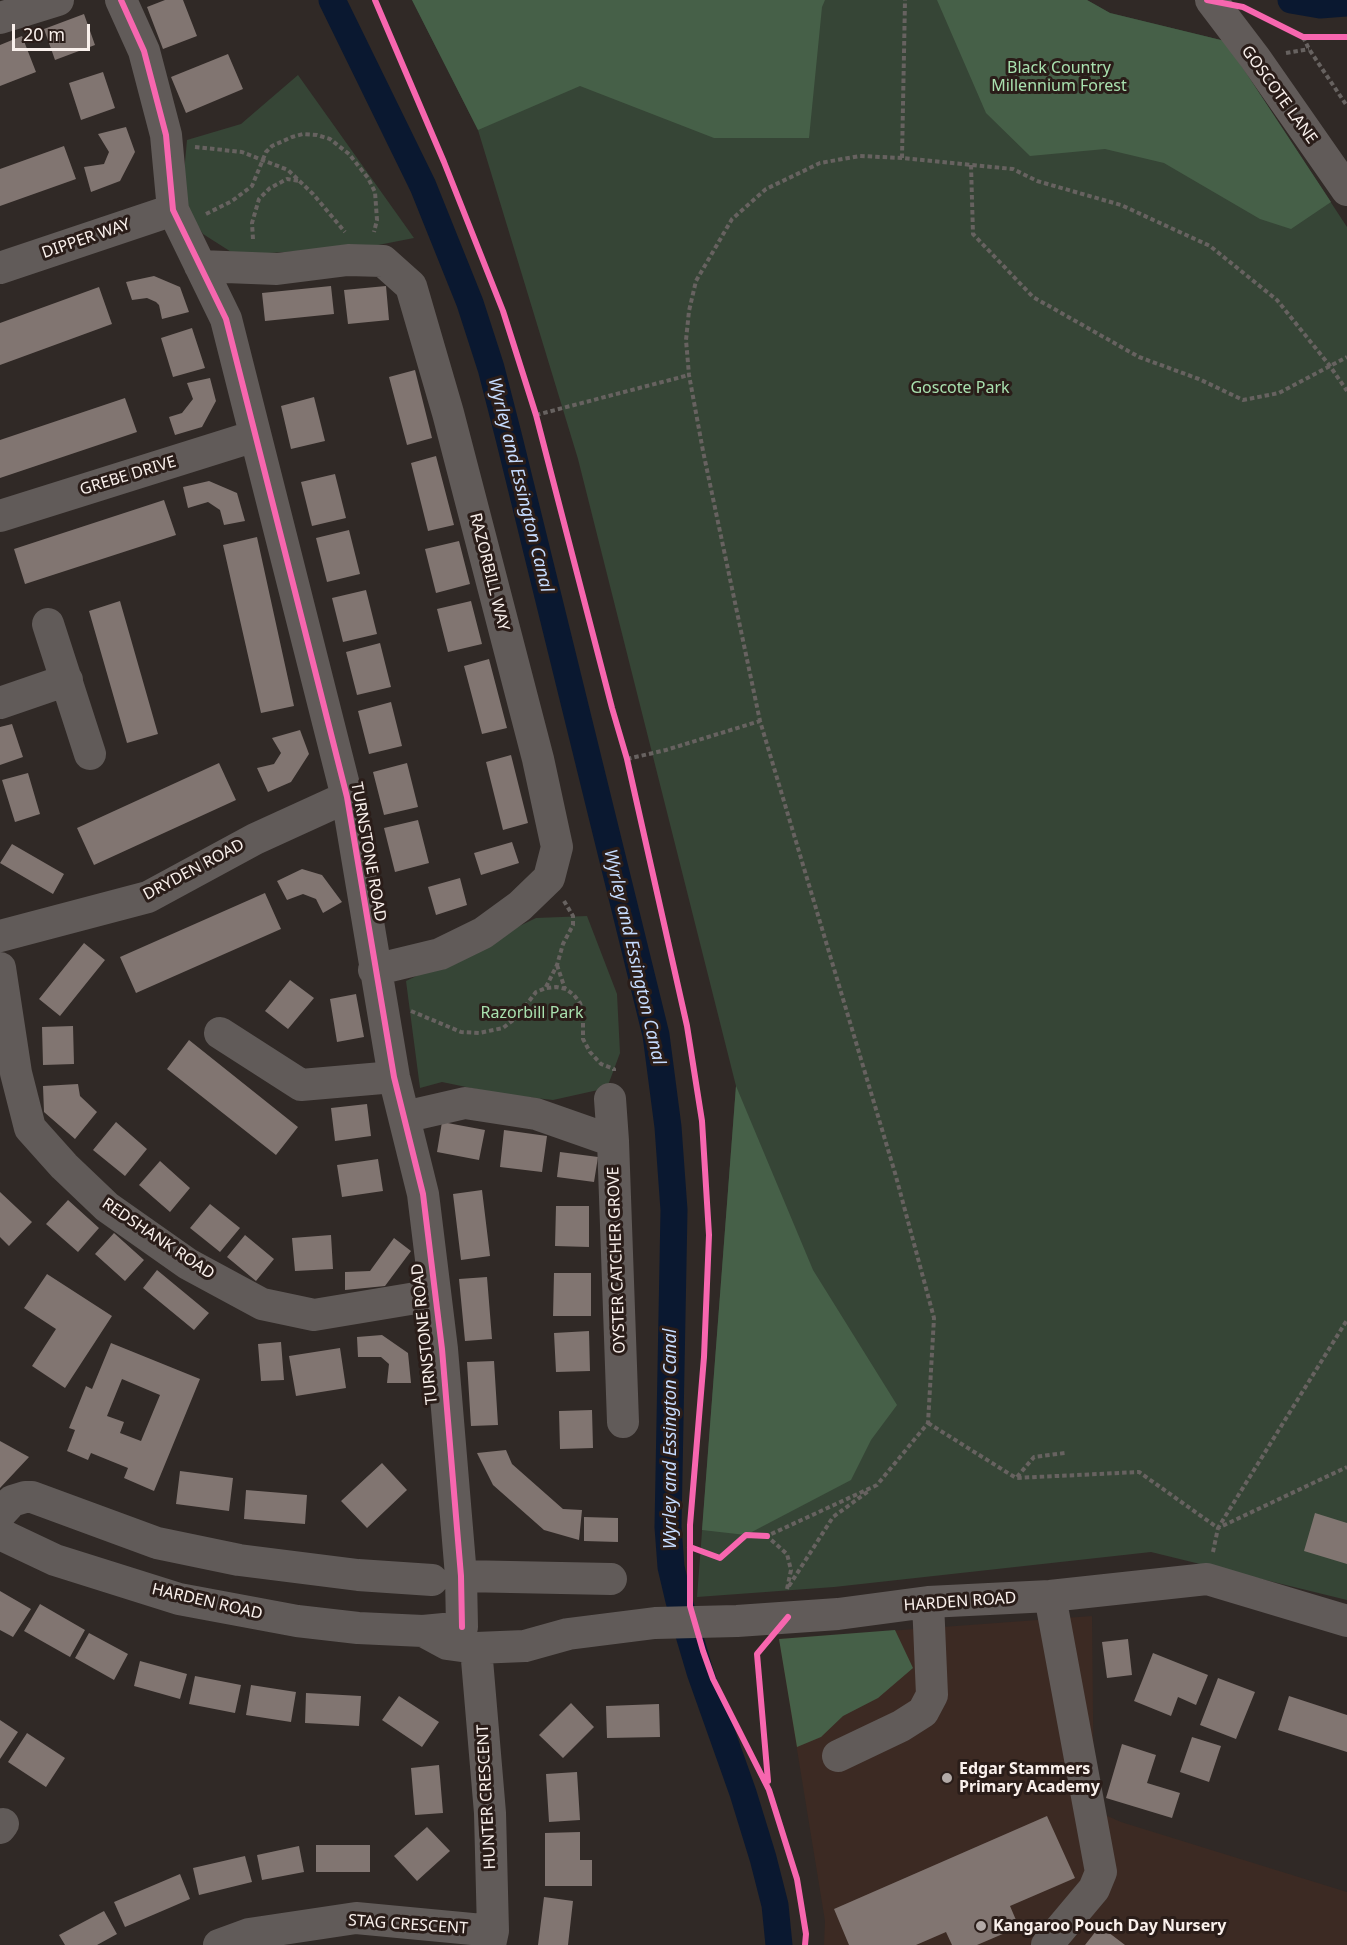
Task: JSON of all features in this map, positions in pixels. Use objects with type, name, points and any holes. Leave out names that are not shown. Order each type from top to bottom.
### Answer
[{"type":"street","points":[[0,18],[58,0]]},
{"type":"street","name":"TURNSTONE ROAD","points":[[122,0],[144,51],[166,135],[173,210],[225,319],[347,797],[394,1077],[423,1194],[442,1349],[446,1578],[469,1638]]},
{"type":"street","name":"GOSCOTE LANE","points":[[1211,0],[1255,58],[1347,190]]},
{"type":"street","name":"DIPPER WAY","points":[[0,268],[173,210]]},
{"type":"street","points":[[200,266],[277,269],[348,260],[375,254]]},
{"type":"street","name":"RAZORBILL WAY","points":[[375,254],[411,286],[448,413],[538,759],[557,847],[549,878]]},
{"type":"street","name":"GREBE DRIVE","points":[[0,516],[255,436]]},
{"type":"street","points":[[48,624],[90,754]]},
{"type":"street","points":[[0,703],[67,680]]},
{"type":"street","name":"DRYDEN ROAD","points":[[0,936],[148,897],[255,838],[347,797]]},
{"type":"street","points":[[377,984],[483,933],[520,906],[549,878]]},
{"type":"street","name":"REDSHANK ROAD","points":[[0,968],[16,1073],[30,1128],[64,1166],[107,1207],[188,1264],[262,1304],[314,1315],[434,1295]]},
{"type":"street","points":[[220,1033],[301,1085],[394,1077]]},
{"type":"street","name":"OYSTER CATCHER GROVE","points":[[610,1099],[622,1422]]},
{"type":"street","points":[[404,1117],[465,1103],[536,1114],[613,1141]]},
{"type":"street","points":[[0,1514],[12,1501],[32,1497],[157,1543],[357,1585],[446,1578],[611,1579]]},
{"type":"street","name":"HARDEN ROAD","points":[[0,1534],[55,1560],[179,1599],[297,1621],[358,1628],[423,1631],[469,1638],[568,1634],[656,1623],[737,1621],[787,1603],[838,1614],[928,1602],[1050,1596],[1207,1579],[1347,1621]]},
{"type":"street","points":[[1047,1945],[1094,1889],[1101,1872],[1050,1596]]},
{"type":"street","points":[[838,1756],[901,1726],[923,1712],[932,1695],[928,1602]]},
{"type":"street","name":"HUNTER CRESCENT","points":[[469,1638],[490,1813],[492,1938]]},
{"type":"street","name":"STAG CRESCENT","points":[[219,1945],[249,1934],[356,1918],[492,1938]]},
{"type":"path","points":[[903,158],[905,0]]},
{"type":"path","points":[[1293,32],[1304,37],[1311,37]]},
{"type":"path","points":[[1304,37],[1309,49],[1347,106]]},
{"type":"path","points":[[167,149],[188,147],[242,152],[263,159],[288,170],[313,194],[349,238],[375,254],[375,192],[368,178],[349,154],[330,139],[317,135],[303,134],[272,146],[263,159],[252,186],[232,201],[205,215],[188,210],[173,210]]},
{"type":"path","points":[[787,1603],[833,1517],[877,1485],[928,1423],[934,1318],[895,1173],[760,721],[705,462],[689,375],[686,340],[689,311],[696,281],[732,219],[766,189],[820,163],[860,156],[1013,169],[1037,181],[1121,205],[1210,246],[1277,300],[1347,391]]},
{"type":"path","points":[[971,165],[973,234],[1033,297],[1139,357],[1243,400],[1279,393],[1347,357]]},
{"type":"path","points":[[255,268],[252,223],[259,199],[270,188],[287,178],[299,181]]},
{"type":"path","points":[[536,415],[689,375]]},
{"type":"path","points":[[533,405],[539,427]]},
{"type":"path","points":[[627,759],[666,750],[760,721]]},
{"type":"path","points":[[624,749],[630,771]]},
{"type":"path","points":[[546,988],[573,925],[573,916],[549,878]]},
{"type":"path","points":[[557,965],[566,989]]},
{"type":"path","points":[[377,984],[451,1029],[470,1034],[503,1028],[517,1017],[536,992],[546,988],[566,989],[580,1003],[583,1012],[583,1040],[590,1052],[601,1064],[614,1069],[610,1099]]},
{"type":"path","points":[[1207,1579],[1218,1528],[1347,1320]]},
{"type":"path","points":[[928,1423],[1016,1478],[1139,1472],[1218,1528]]},
{"type":"path","points":[[1016,1478],[1034,1457],[1065,1453]]},
{"type":"path","points":[[1218,1528],[1347,1467]]},
{"type":"path","points":[[756,1535],[767,1536],[877,1485]]},
{"type":"path","points":[[767,1536],[787,1554],[791,1570],[787,1603]]},
{"type":"shaded area","name":"Edgar Stammers Primary Academy","points":[[1092,1616],[1094,1810],[1121,1822],[1347,1892],[1347,1945],[824,1945],[825,1921],[779,1639]]},
{"type":"green space","name":"Goscote Park","points":[[412,0],[1087,0],[1110,13],[1225,41],[1347,227],[1347,1600],[1151,1552],[834,1587],[697,1597],[736,1086],[578,459],[478,130]]},
{"type":"green space","points":[[412,0],[825,0],[822,7],[809,138],[714,138],[580,86],[478,130]]},
{"type":"green space","name":"Black Country Millennium Forest","points":[[937,0],[1087,0],[1110,13],[1225,41],[1331,202],[1291,229],[1260,219],[1164,163],[1105,149],[1030,156],[986,113]]},
{"type":"green space","points":[[298,75],[414,238],[368,247],[236,255],[203,234],[188,210],[183,184],[187,140],[241,124]]},
{"type":"green space","name":"Razorbill Park","points":[[587,916],[617,994],[620,1053],[607,1088],[553,1100],[500,1094],[442,1082],[420,1088],[406,981],[536,918]]},
{"type":"green space","points":[[736,1086],[813,1270],[897,1405],[871,1440],[851,1480],[746,1535],[702,1530]]},
{"type":"green space","points":[[895,1630],[913,1668],[878,1698],[843,1716],[821,1737],[797,1747],[779,1639]]},
{"type":"building","points":[[165,0],[183,0],[197,36],[163,49],[147,7]]},
{"type":"building","points":[[84,14],[95,45],[55,60],[44,29]]},
{"type":"building","points":[[22,36],[36,72],[0,86],[0,45]]},
{"type":"building","points":[[228,54],[243,89],[186,113],[171,77]]},
{"type":"building","points":[[103,72],[115,108],[81,120],[69,83]]},
{"type":"building","points":[[126,127],[135,152],[120,181],[91,192],[84,167],[104,164],[109,152],[98,134]]},
{"type":"building","points":[[64,146],[76,179],[0,206],[0,169]]},
{"type":"building","points":[[154,276],[180,287],[189,312],[162,319],[159,305],[156,302],[147,298],[132,300],[126,282]]},
{"type":"building","points":[[331,286],[334,314],[265,321],[262,293]]},
{"type":"building","points":[[386,286],[389,320],[348,324],[344,290]]},
{"type":"building","points":[[99,287],[112,324],[0,365],[0,323]]},
{"type":"building","points":[[192,328],[205,368],[173,377],[161,338]]},
{"type":"building","points":[[415,370],[432,438],[407,445],[389,377]]},
{"type":"building","points":[[210,378],[216,401],[202,427],[175,435],[169,417],[182,413],[193,399],[187,383]]},
{"type":"building","points":[[314,397],[325,441],[291,449],[281,406]]},
{"type":"building","points":[[125,398],[137,432],[0,478],[0,440]]},
{"type":"building","points":[[436,456],[454,525],[428,531],[411,463]]},
{"type":"building","points":[[335,474],[346,518],[312,526],[301,482]]},
{"type":"building","points":[[209,481],[237,493],[245,521],[224,525],[220,510],[208,502],[188,508],[183,487]]},
{"type":"building","points":[[164,500],[176,535],[25,584],[14,549]]},
{"type":"building","points":[[349,530],[360,574],[327,582],[316,538]]},
{"type":"building","points":[[257,537],[294,706],[261,713],[223,545]]},
{"type":"building","points":[[459,541],[470,584],[436,593],[425,549]]},
{"type":"building","points":[[366,590],[377,634],[343,642],[332,598]]},
{"type":"building","points":[[120,601],[158,734],[127,743],[89,611]]},
{"type":"building","points":[[471,601],[482,644],[448,652],[437,609]]},
{"type":"building","points":[[380,643],[391,687],[357,695],[346,652]]},
{"type":"building","points":[[489,659],[507,728],[482,734],[464,666]]},
{"type":"building","points":[[391,702],[402,746],[369,754],[358,711]]},
{"type":"building","points":[[12,724],[23,757],[0,765],[0,727]]},
{"type":"building","points":[[300,730],[309,754],[291,782],[268,792],[257,768],[274,764],[281,753],[272,738]]},
{"type":"building","points":[[511,755],[528,823],[503,830],[486,762]]},
{"type":"building","points":[[219,763],[236,800],[94,865],[77,828]]},
{"type":"building","points":[[407,763],[418,807],[384,815],[373,772]]},
{"type":"building","points":[[28,773],[40,814],[15,822],[2,780]]},
{"type":"building","points":[[418,820],[429,863],[395,872],[384,828]]},
{"type":"building","points":[[512,842],[519,863],[481,875],[474,853]]},
{"type":"building","points":[[12,844],[64,874],[53,894],[0,863]]},
{"type":"building","points":[[302,869],[322,875],[342,902],[323,913],[316,899],[303,894],[287,900],[277,881]]},
{"type":"building","points":[[460,878],[467,905],[436,915],[428,887]]},
{"type":"building","points":[[265,893],[281,929],[136,993],[120,957]]},
{"type":"building","points":[[84,943],[105,960],[60,1016],[39,999]]},
{"type":"building","points":[[290,980],[314,998],[288,1029],[265,1011]]},
{"type":"building","points":[[356,994],[364,1037],[337,1042],[330,999]]},
{"type":"building","points":[[73,1026],[74,1064],[43,1065],[42,1027]]},
{"type":"building","points":[[189,1040],[298,1127],[276,1155],[167,1069]]},
{"type":"building","points":[[78,1084],[80,1096],[97,1112],[75,1139],[44,1112],[43,1086]]},
{"type":"building","points":[[367,1104],[371,1136],[335,1141],[331,1108]]},
{"type":"building","points":[[116,1122],[147,1149],[125,1176],[93,1150]]},
{"type":"building","points":[[442,1122],[485,1130],[479,1160],[437,1152]]},
{"type":"building","points":[[504,1130],[547,1136],[542,1172],[500,1167]]},
{"type":"building","points":[[560,1152],[598,1157],[594,1182],[557,1177]]},
{"type":"building","points":[[378,1159],[383,1191],[342,1197],[337,1165]]},
{"type":"building","points":[[160,1161],[190,1188],[170,1212],[139,1185]]},
{"type":"building","points":[[482,1190],[490,1256],[461,1260],[453,1194]]},
{"type":"building","points":[[0,1192],[32,1222],[9,1246],[0,1237]]},
{"type":"building","points":[[68,1200],[99,1228],[78,1252],[46,1224]]},
{"type":"building","points":[[210,1204],[240,1228],[220,1252],[190,1228]]},
{"type":"building","points":[[556,1206],[589,1206],[589,1247],[555,1246]]},
{"type":"building","points":[[114,1233],[144,1260],[125,1281],[95,1254]]},
{"type":"building","points":[[245,1235],[274,1259],[256,1281],[227,1257]]},
{"type":"building","points":[[331,1235],[333,1269],[295,1271],[292,1238]]},
{"type":"building","points":[[394,1238],[411,1251],[385,1286],[345,1290],[345,1272],[370,1271]]},
{"type":"building","points":[[157,1270],[209,1313],[194,1330],[143,1288]]},
{"type":"building","points":[[554,1273],[591,1273],[591,1316],[553,1316]]},
{"type":"building","points":[[47,1274],[112,1316],[65,1388],[32,1366],[56,1329],[24,1308]]},
{"type":"building","points":[[487,1277],[492,1339],[465,1341],[459,1279]]},
{"type":"building","points":[[589,1331],[590,1371],[556,1372],[554,1333]]},
{"type":"building","points":[[382,1335],[408,1353],[411,1383],[387,1383],[389,1364],[381,1357],[358,1357],[357,1337]]},
{"type":"building","points":[[281,1342],[284,1380],[261,1381],[258,1344]]},
{"type":"building","points":[[111,1343],[200,1379],[154,1491],[124,1478],[128,1468],[91,1453],[88,1460],[67,1451],[75,1430],[69,1428],[86,1386],[92,1389]],"holes":[[[122,1379],[160,1395],[141,1441],[120,1433],[124,1422],[107,1416]]]},
{"type":"building","points":[[340,1348],[346,1388],[296,1396],[289,1356]]},
{"type":"building","points":[[494,1361],[498,1425],[471,1426],[467,1362]]},
{"type":"building","points":[[592,1410],[593,1448],[560,1449],[559,1411]]},
{"type":"building","points":[[0,1441],[29,1457],[0,1488]]},
{"type":"building","points":[[506,1450],[512,1464],[563,1509],[582,1510],[579,1540],[544,1530],[493,1485],[477,1453]]},
{"type":"building","points":[[382,1463],[407,1490],[367,1528],[341,1501]]},
{"type":"building","points":[[180,1471],[233,1478],[229,1511],[176,1504]]},
{"type":"building","points":[[246,1490],[307,1495],[305,1524],[244,1519]]},
{"type":"building","points":[[1315,1513],[1347,1523],[1347,1564],[1304,1551]]},
{"type":"building","points":[[584,1517],[618,1518],[618,1542],[584,1541]]},
{"type":"building","points":[[0,1591],[31,1609],[13,1637],[0,1630]]},
{"type":"building","points":[[40,1604],[85,1630],[70,1657],[24,1631]]},
{"type":"building","points":[[89,1633],[128,1654],[114,1680],[75,1658]]},
{"type":"building","points":[[1128,1639],[1132,1675],[1107,1678],[1102,1642]]},
{"type":"building","points":[[1153,1653],[1208,1675],[1196,1705],[1178,1697],[1171,1716],[1134,1701]]},
{"type":"building","points":[[140,1661],[187,1674],[180,1699],[134,1686]]},
{"type":"building","points":[[195,1676],[241,1685],[235,1713],[189,1704]]},
{"type":"building","points":[[1218,1678],[1255,1692],[1236,1739],[1200,1725]]},
{"type":"building","points":[[251,1685],[296,1692],[291,1722],[246,1715]]},
{"type":"building","points":[[306,1693],[361,1696],[359,1726],[305,1723]]},
{"type":"building","points":[[399,1696],[439,1722],[422,1747],[382,1720]]},
{"type":"building","points":[[1289,1696],[1347,1715],[1347,1752],[1278,1730]]},
{"type":"building","points":[[571,1703],[594,1727],[563,1758],[539,1735]]},
{"type":"building","points":[[659,1704],[660,1737],[607,1738],[606,1706]]},
{"type":"building","points":[[0,1720],[18,1732],[0,1759]]},
{"type":"building","points":[[27,1733],[65,1758],[46,1787],[8,1762]]},
{"type":"building","points":[[1192,1737],[1221,1746],[1209,1782],[1180,1772]]},
{"type":"building","points":[[1122,1744],[1156,1755],[1147,1783],[1180,1793],[1172,1818],[1106,1798]]},
{"type":"building","points":[[439,1765],[443,1813],[415,1815],[411,1768]]},
{"type":"building","points":[[577,1772],[580,1820],[549,1822],[546,1774]]},
{"type":"building","points":[[1047,1816],[1075,1878],[1010,1906],[1019,1927],[977,1945],[952,1945],[946,1932],[916,1945],[849,1945],[834,1909]]},
{"type":"building","points":[[427,1827],[450,1851],[417,1881],[394,1856]]},
{"type":"building","points":[[580,1832],[580,1860],[592,1860],[592,1886],[545,1886],[545,1833]]},
{"type":"building","points":[[316,1845],[370,1845],[370,1872],[316,1872]]},
{"type":"building","points":[[299,1846],[304,1872],[262,1880],[257,1855]]},
{"type":"building","points":[[245,1856],[252,1882],[199,1895],[193,1868]]},
{"type":"building","points":[[180,1874],[190,1899],[125,1927],[114,1902]]},
{"type":"building","points":[[544,1897],[573,1901],[568,1945],[538,1945]]},
{"type":"building","points":[[104,1911],[117,1934],[97,1945],[65,1945],[59,1935]]},
{"type":"building","points":[[1100,1926],[1125,1945],[1085,1945]]},
{"type":"waterway","name":"Wyrley and Essington Canal","points":[[332,0],[423,186],[470,303],[491,368],[656,1035],[668,1127],[674,1210],[668,1527],[671,1567],[700,1672],[743,1793],[763,1858],[775,1905],[779,1945]]},
{"type":"waterway","name":"Wyrley and Essington Canal","points":[[1291,0],[1320,5],[1347,3]]},
{"type":"cycle path","points":[[121,0],[144,51],[166,135],[173,210],[226,319],[347,797],[394,1077],[423,1194],[442,1349],[461,1576],[462,1627]]},
{"type":"cycle path","points":[[375,0],[444,162],[503,311],[536,415],[627,759],[687,1026],[702,1121],[709,1235],[704,1357],[690,1525],[690,1606],[713,1679],[769,1790],[797,1879],[806,1934],[805,1945]]},
{"type":"cycle path","points":[[1207,0],[1243,7],[1303,37],[1347,37]]},
{"type":"cycle path","points":[[690,1547],[720,1558],[746,1535],[767,1536]]},
{"type":"cycle path","points":[[768,1781],[757,1654],[788,1617]]},
{"type":"place","name":"Edgar Stammers Primary Academy","points":[[947,1778]]},
{"type":"place","name":"Kangaroo Pouch Day Nursery","points":[[981,1926]]}]
